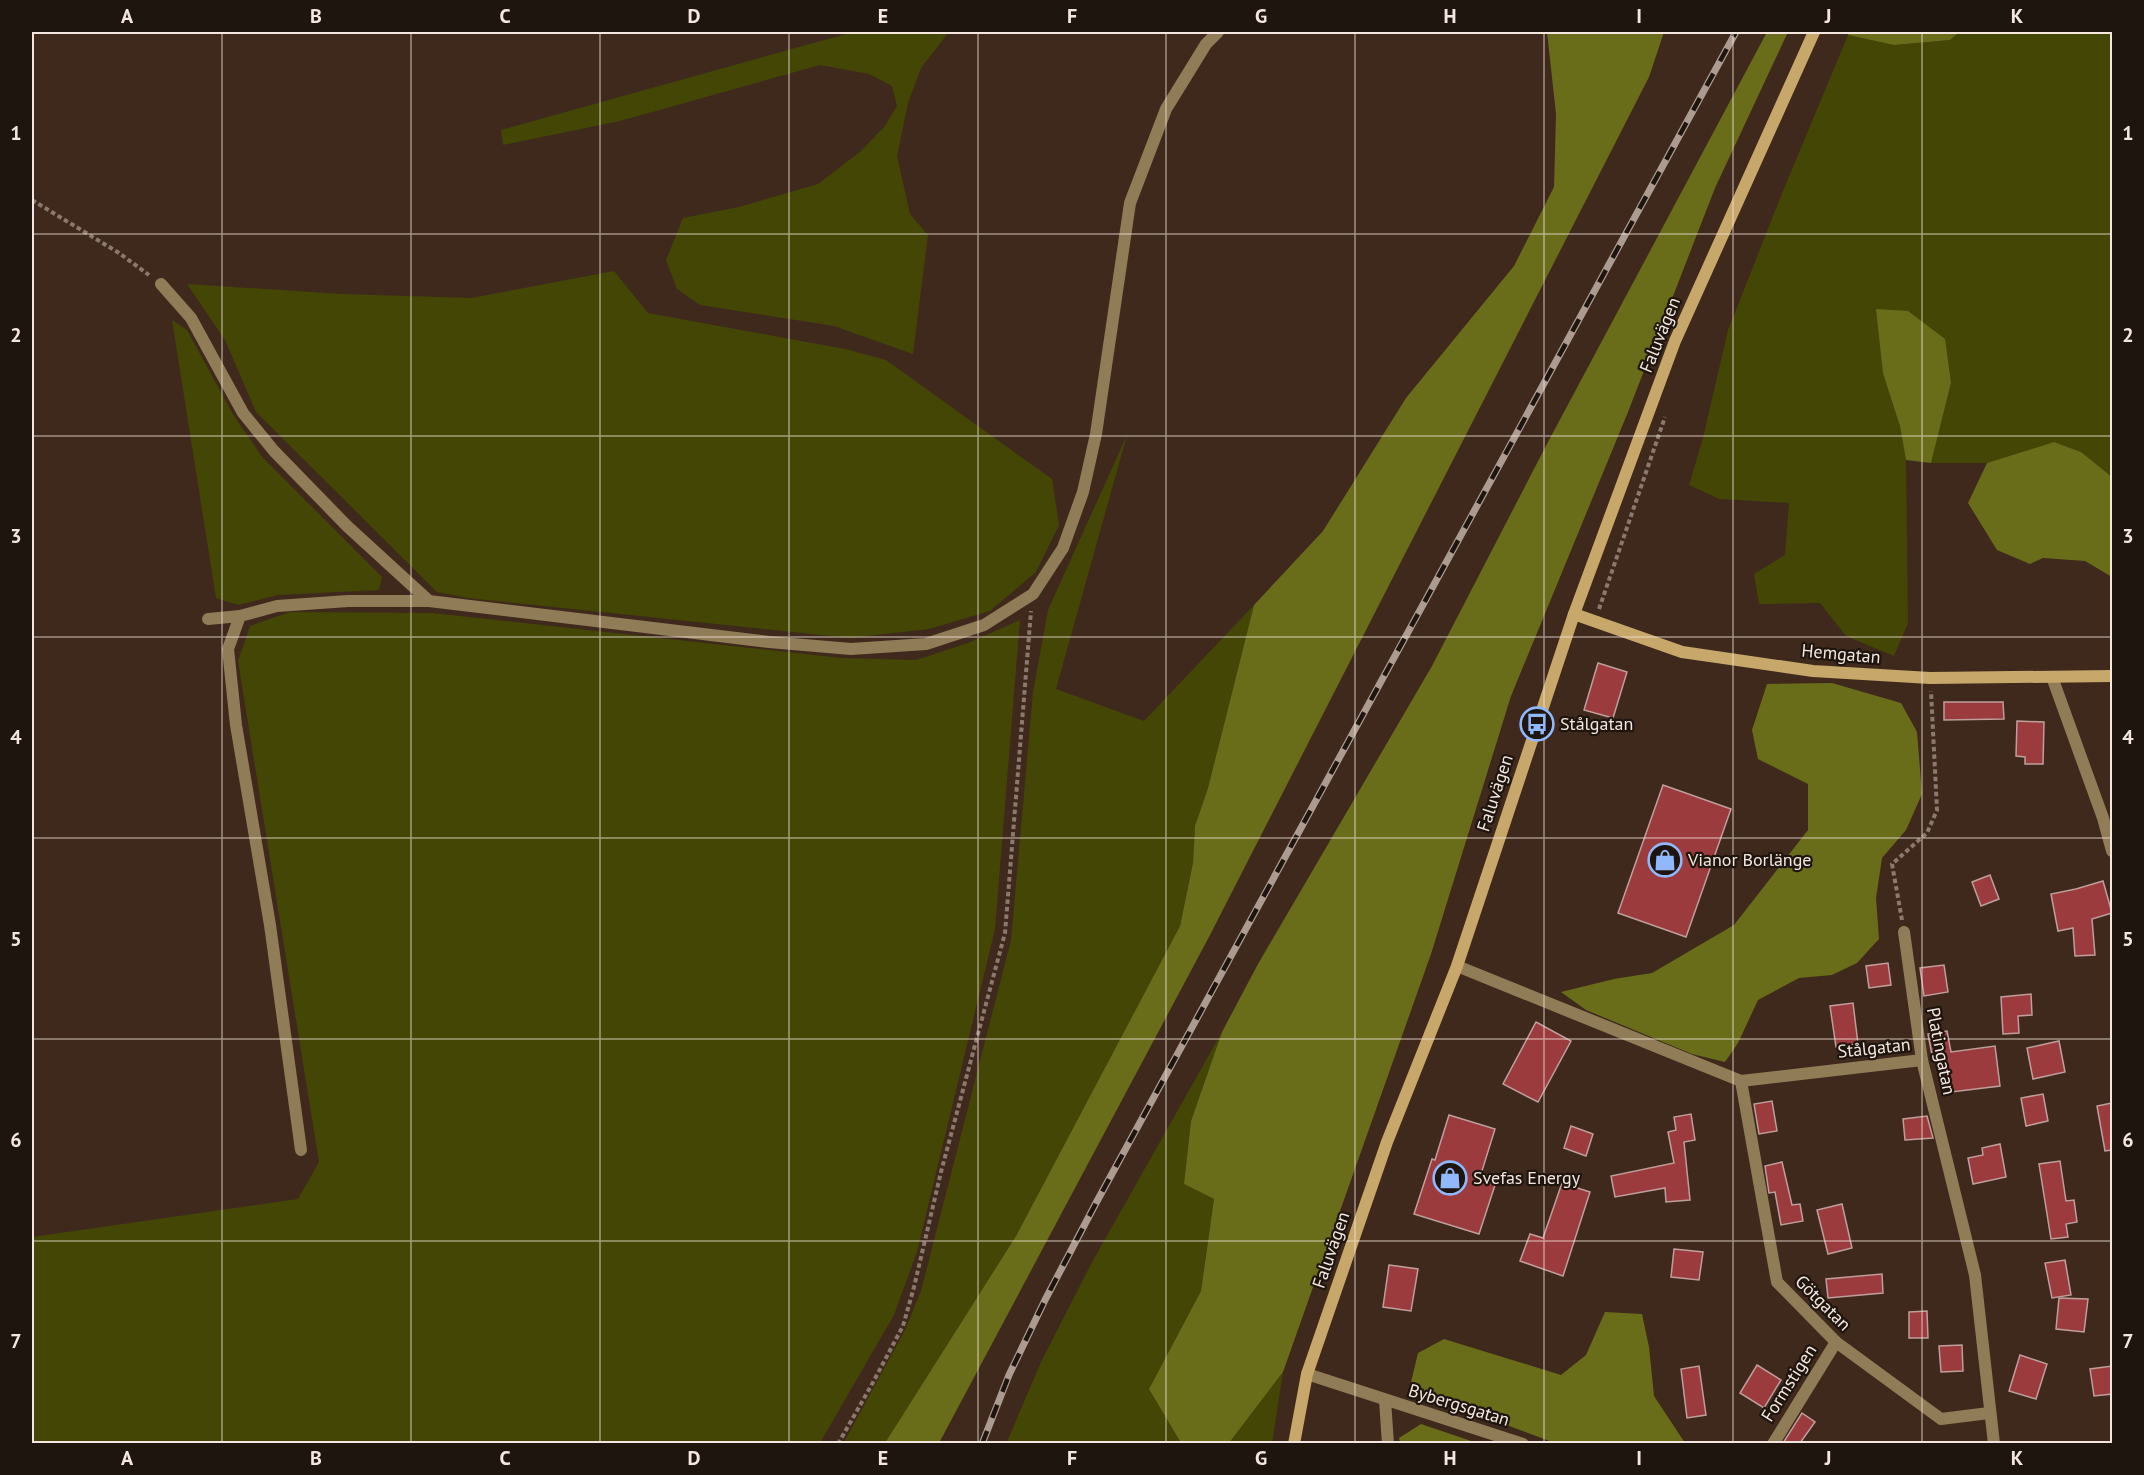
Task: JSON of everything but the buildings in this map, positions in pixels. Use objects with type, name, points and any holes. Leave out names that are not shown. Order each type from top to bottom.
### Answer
[{"type":"street","points":[[208,619],[240,616],[276,606],[429,601],[747,639],[851,649],[926,644],[984,625],[1033,594],[1064,549],[1083,492],[1096,434],[1130,203],[1166,109],[1206,44],[1218,32]]},
{"type":"street","name":"Faluvägen","points":[[1294,1443],[1307,1374],[1387,1142],[1457,966],[1574,615],[1675,341],[1814,32]]},
{"type":"street","points":[[161,284],[191,318],[243,413],[274,451],[347,526],[429,601]]},
{"type":"street","name":"Hemgatan","points":[[1574,615],[1682,652],[1813,671],[1930,678],[2112,676]]},
{"type":"street","points":[[240,616],[228,649],[236,726],[270,925],[300,1150]]},
{"type":"street","points":[[2052,677],[2108,816],[2112,851]]},
{"type":"street","name":"Platingatan","points":[[1904,932],[1922,1060],[1975,1275],[1994,1443]]},
{"type":"street","name":"Stålgatan","points":[[1457,966],[1741,1081],[1922,1060]]},
{"type":"street","name":"Götgatan","points":[[1741,1081],[1778,1282],[1836,1342],[1941,1419],[1989,1413]]},
{"type":"street","name":"Formstigen","points":[[1773,1443],[1836,1342]]},
{"type":"street","name":"Bybergsgatan","points":[[1307,1374],[1523,1443]]},
{"type":"street","points":[[1385,1400],[1388,1443]]},
{"type":"path","points":[[32,200],[119,253],[161,284]]},
{"type":"path","points":[[1595,622],[1667,411]]},
{"type":"path","points":[[838,1443],[872,1386],[903,1326],[941,1172],[1005,933],[1033,594]]},
{"type":"path","points":[[1904,932],[1892,864],[1927,833],[1937,810],[1930,678]]},
{"type":"shaded area","points":[[853,32],[949,32],[921,68],[908,103],[897,156],[910,214],[928,235],[913,354],[834,326],[700,305],[677,289],[666,260],[683,218],[739,207],[818,184],[861,151],[885,126],[897,106],[892,86],[869,74],[820,65],[620,121],[503,145],[501,130]]},
{"type":"shaded area","points":[[1547,32],[1664,32],[1649,77],[1210,935],[939,1443],[885,1443],[1016,1236],[1180,926],[1193,863],[1195,826],[1208,788],[1254,605],[1323,531],[1406,398],[1514,266],[1554,187],[1556,114]]},
{"type":"shaded area","points":[[1767,32],[1788,32],[1715,188],[1628,412],[1511,696],[1431,954],[1283,1372],[1229,1443],[1181,1443],[1149,1389],[1201,1291],[1214,1199],[1184,1184],[1191,1121],[1222,1032],[1258,964],[1432,666],[1548,442]]},
{"type":"shaded area","points":[[1849,32],[1959,32],[1950,40],[1894,45],[1848,35]]},
{"type":"shaded area","points":[[1959,32],[2112,32],[2112,477],[2081,452],[2054,442],[1987,463],[1931,463],[1951,383],[1900,426],[1906,460],[1908,623],[1894,656],[1846,636],[1820,603],[1759,604],[1754,574],[1785,555],[1789,503],[1719,499],[1689,485],[1703,438],[1728,330],[1848,35],[1894,45],[1950,40]]},
{"type":"shaded area","points":[[614,271],[648,313],[845,349],[886,360],[1052,479],[1059,525],[1036,572],[990,611],[929,629],[849,638],[468,598],[437,592],[256,412],[225,340],[187,284],[343,294],[471,298]]},
{"type":"shaded area","points":[[1876,309],[1908,311],[1945,339],[1951,383],[1931,463],[1906,460],[1900,426],[1883,373]]},
{"type":"shaded area","points":[[172,320],[187,330],[234,416],[263,458],[382,577],[379,590],[278,595],[238,605],[216,598]]},
{"type":"shaded area","points":[[1127,435],[1056,689],[1144,721],[1254,605],[1208,788],[1195,826],[1193,863],[1180,926],[1016,1236],[885,1443],[843,1444],[905,1330],[921,1291],[1011,940],[1033,692],[1048,610]]},
{"type":"shaded area","points":[[2054,442],[2081,452],[2112,477],[2112,577],[2085,561],[2043,558],[2030,564],[1997,550],[1968,503],[1987,463]]},
{"type":"shaded area","points":[[290,612],[432,613],[842,658],[916,660],[968,643],[1020,620],[995,929],[917,1252],[894,1315],[820,1443],[32,1443],[32,1237],[298,1199],[319,1162],[238,661],[250,626]]},
{"type":"shaded area","points":[[1832,683],[1901,703],[1917,732],[1922,794],[1906,830],[1882,858],[1876,898],[1879,939],[1857,963],[1832,975],[1799,978],[1758,1000],[1738,1043],[1725,1062],[1692,1054],[1586,1010],[1561,992],[1614,979],[1652,973],[1734,925],[1808,830],[1808,784],[1758,759],[1752,730],[1767,684]]},
{"type":"shaded area","points":[[1222,1032],[1191,1121],[1184,1184],[1214,1199],[1201,1291],[1149,1389],[1181,1443],[1006,1444],[1041,1362],[1091,1264]]},
{"type":"shaded area","points":[[1605,1312],[1642,1314],[1649,1347],[1654,1396],[1685,1443],[1555,1443],[1429,1396],[1411,1382],[1418,1353],[1444,1339],[1561,1375],[1586,1355]]},
{"type":"shaded area","points":[[1283,1372],[1272,1443],[1229,1443]]},
{"type":"shaded area","points":[[1421,1424],[1477,1443],[1400,1443],[1399,1438]]},
{"type":"railway","points":[[982,1444],[1009,1375],[1096,1203],[1736,32]]},
{"type":"place","name":"Stålgatan","points":[[1537,724]]},
{"type":"place","name":"Vianor Borlänge","points":[[1665,860]]},
{"type":"place","name":"Svefas Energy","points":[[1450,1178]]}]
